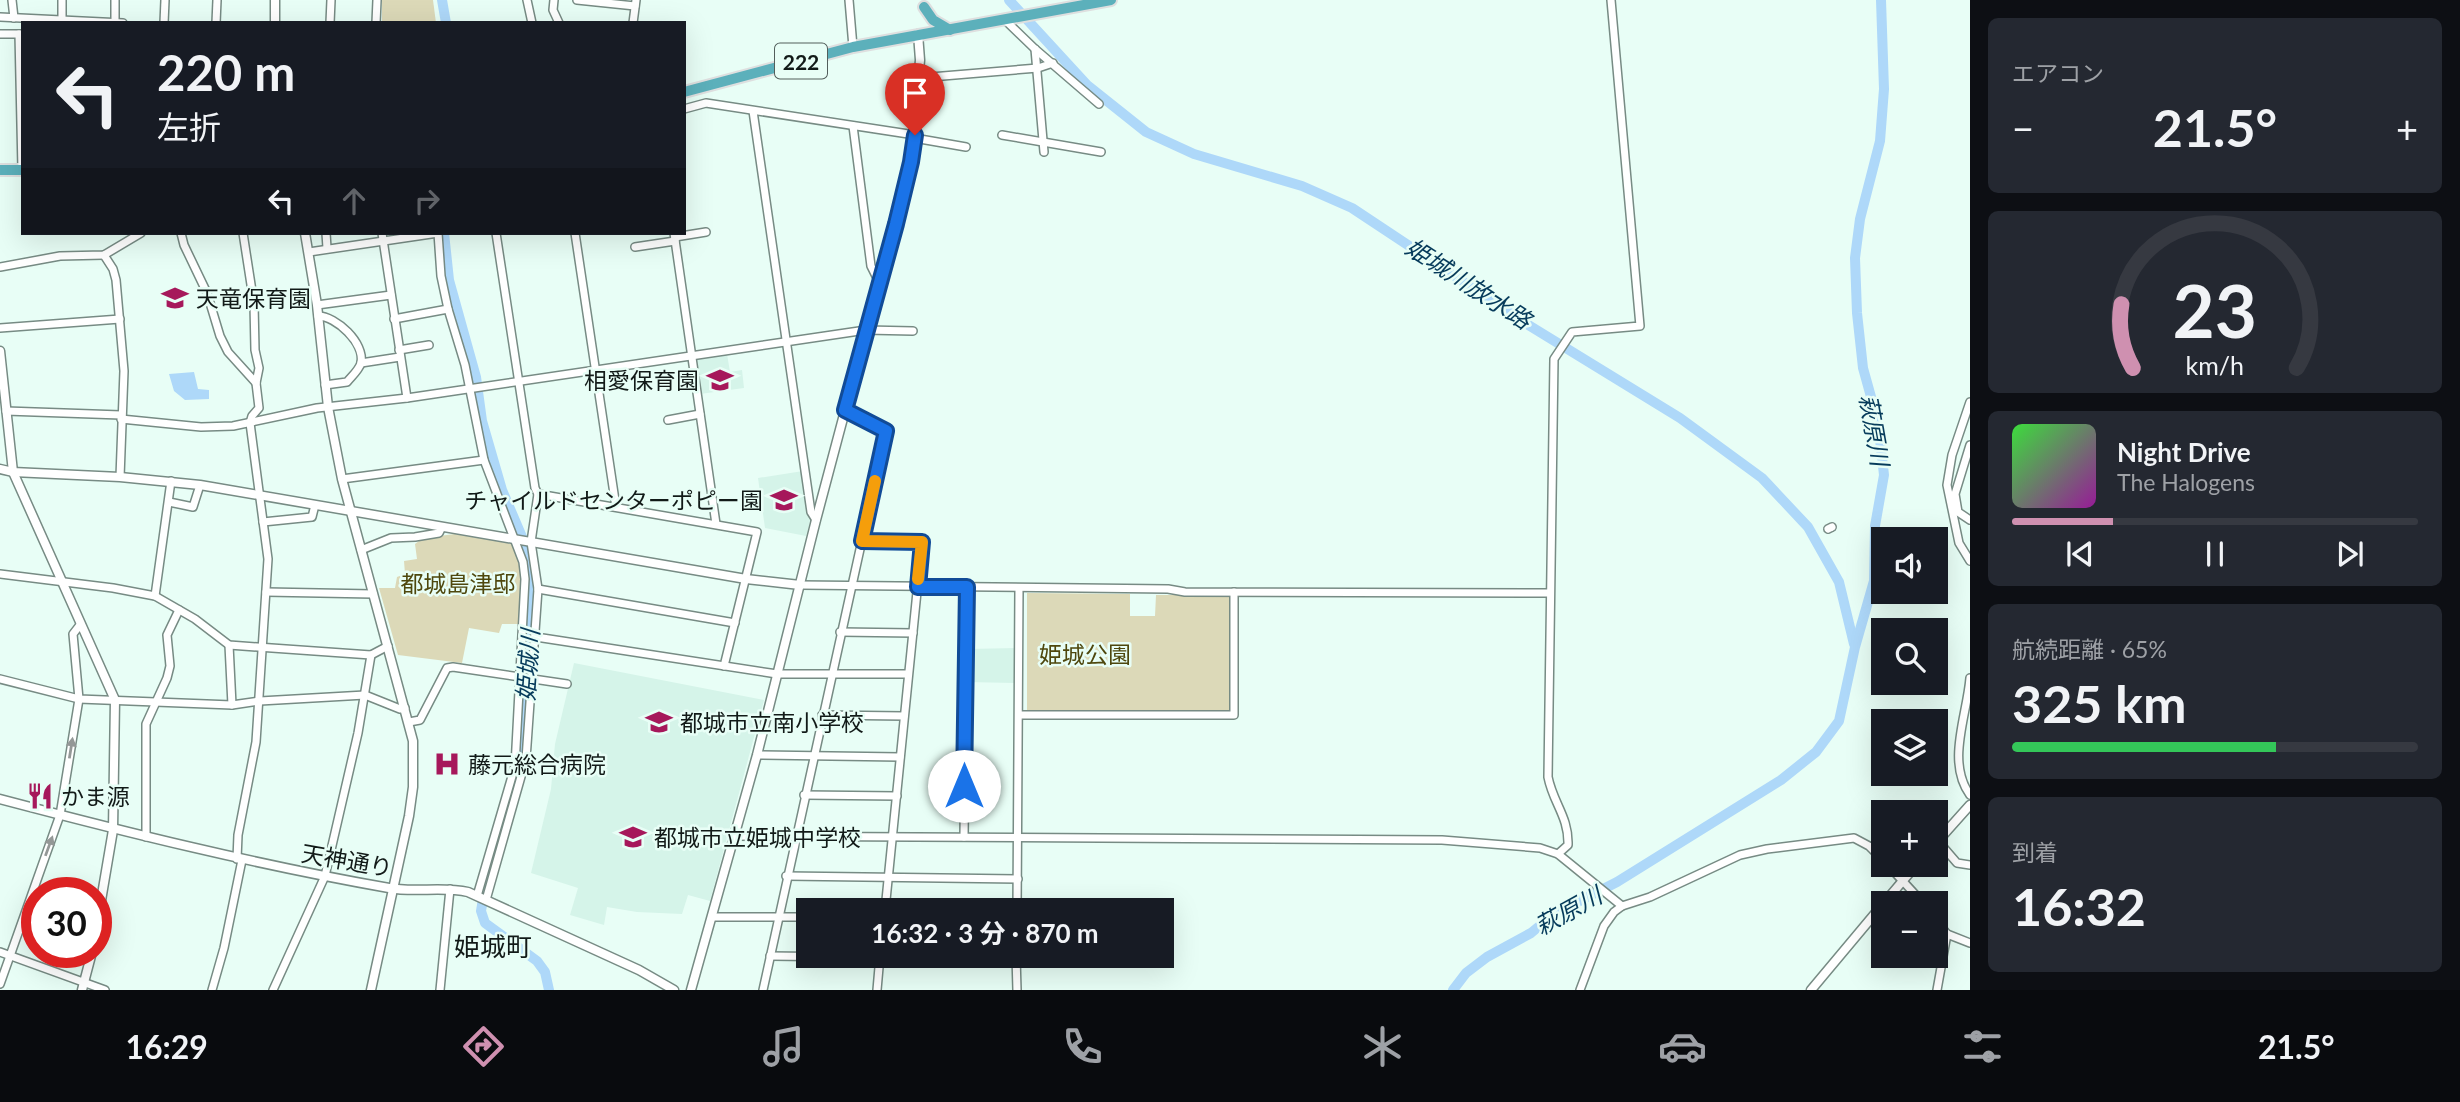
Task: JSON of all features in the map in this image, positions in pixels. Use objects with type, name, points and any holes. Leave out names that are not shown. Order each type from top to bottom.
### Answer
[{"type":"highway","name":"222","points":[[686,91],[853,47],[1111,0]]},
{"type":"highway","points":[[925,4],[933,20],[950,30]]},
{"type":"highway","points":[[918,34],[925,4]]},
{"type":"highway","points":[[0,170],[21,170]]},
{"type":"street","points":[[12,0],[14,18]]},
{"type":"street","points":[[62,0],[62,20]]},
{"type":"street","points":[[115,21],[116,0]]},
{"type":"street","points":[[164,21],[165,0]]},
{"type":"street","points":[[216,21],[217,0]]},
{"type":"street","points":[[275,0],[275,21]]},
{"type":"street","points":[[330,21],[331,0]]},
{"type":"street","points":[[376,21],[377,0]]},
{"type":"street","points":[[527,0],[532,21]]},
{"type":"street","points":[[554,0],[553,10],[558,21]]},
{"type":"street","points":[[577,0],[635,3],[633,21]]},
{"type":"street","points":[[849,0],[853,47]]},
{"type":"street","points":[[1559,856],[1568,845],[1569,830],[1550,790],[1548,778],[1554,359],[1572,332],[1640,326],[1611,0]]},
{"type":"street","points":[[0,17],[88,21]]},
{"type":"street","points":[[1009,19],[1035,49],[1099,104]]},
{"type":"street","points":[[0,34],[21,34]]},
{"type":"street","points":[[691,990],[757,755],[911,162],[919,78],[918,34]]},
{"type":"street","points":[[1035,49],[1044,152]]},
{"type":"street","points":[[919,78],[1038,68],[1053,63]]},
{"type":"street","points":[[686,108],[706,103],[915,135],[920,139],[967,147]]},
{"type":"street","points":[[753,111],[811,512],[816,520]]},
{"type":"street","points":[[853,126],[871,266],[878,282]]},
{"type":"street","points":[[1002,135],[1101,152]]},
{"type":"street","points":[[635,247],[706,232]]},
{"type":"street","points":[[0,267],[60,256],[104,255],[138,235]]},
{"type":"street","points":[[182,235],[207,293],[220,336],[228,352],[256,383]]},
{"type":"street","points":[[212,990],[225,948],[239,860],[238,835],[256,742],[268,559],[250,423],[259,408],[256,383],[259,368],[255,350],[254,304],[243,235]]},
{"type":"street","points":[[305,235],[317,305],[328,407],[342,479],[413,741],[413,787],[371,990]]},
{"type":"street","points":[[326,235],[327,248]]},
{"type":"street","points":[[309,252],[383,237],[410,235]]},
{"type":"street","points":[[438,235],[439,262],[448,309],[470,388],[484,460],[523,562],[525,579],[515,766],[481,898]]},
{"type":"street","points":[[481,898],[526,759],[538,589],[531,542],[538,494],[496,235]]},
{"type":"street","points":[[575,235],[616,507]]},
{"type":"street","points":[[383,237],[407,398]]},
{"type":"street","points":[[675,237],[716,524]]},
{"type":"street","points":[[104,255],[116,280],[124,371],[120,477]]},
{"type":"street","points":[[317,305],[391,295]]},
{"type":"street","points":[[394,319],[448,309]]},
{"type":"street","points":[[318,316],[326,316],[343,328],[358,347],[361,363]]},
{"type":"street","points":[[0,328],[120,319]]},
{"type":"street","points":[[4,415],[121,417],[209,428],[250,423],[328,407],[407,398],[866,330],[913,331]]},
{"type":"street","points":[[325,385],[347,382],[361,363],[429,345]]},
{"type":"street","points":[[0,351],[4,415],[13,472],[115,700],[113,830],[105,877]]},
{"type":"street","points":[[1970,402],[1952,455],[1947,485],[1959,543],[1970,561]]},
{"type":"street","points":[[763,990],[886,431],[845,410]]},
{"type":"street","points":[[668,420],[700,414]]},
{"type":"street","points":[[1970,445],[1955,494],[1955,506],[1960,515],[1970,520]]},
{"type":"street","points":[[1952,455],[1967,460]]},
{"type":"street","points":[[342,479],[484,460]]},
{"type":"street","points":[[0,469],[200,485],[746,579],[800,585],[1168,589],[1185,593],[1550,593]]},
{"type":"street","points":[[155,596],[171,481]]},
{"type":"street","points":[[169,502],[193,507],[200,485]]},
{"type":"street","points":[[538,494],[757,531],[724,666]]},
{"type":"street","points":[[263,522],[312,517],[315,505]]},
{"type":"street","points":[[361,550],[391,538],[439,533],[442,527]]},
{"type":"street","points":[[862,541],[922,542],[886,898]]},
{"type":"street","points":[[0,574],[155,596],[229,645],[371,655],[388,646]]},
{"type":"street","points":[[964,837],[967,587]]},
{"type":"street","points":[[1017,898],[1019,588]]},
{"type":"street","points":[[538,589],[735,623]]},
{"type":"street","points":[[266,592],[373,594]]},
{"type":"street","points":[[1019,715],[1234,715],[1234,592]]},
{"type":"street","points":[[146,837],[146,724],[167,678],[170,666],[167,635],[178,610]]},
{"type":"street","points":[[0,984],[60,815],[79,699],[74,635],[80,625]]},
{"type":"street","points":[[840,632],[913,633]]},
{"type":"street","points":[[536,637],[777,674],[908,674]]},
{"type":"street","points":[[229,645],[232,705]]},
{"type":"street","points":[[273,990],[325,876],[365,695],[371,655]]},
{"type":"street","points":[[409,722],[420,720],[447,668],[567,684]]},
{"type":"street","points":[[1970,678],[1958,764],[1963,785],[1970,795]]},
{"type":"street","points":[[0,679],[79,699],[232,705],[365,695],[400,709],[405,708]]},
{"type":"street","points":[[822,715],[904,716]]},
{"type":"street","points":[[757,755],[900,757]]},
{"type":"street","points":[[804,795],[897,796]]},
{"type":"street","name":"天神通り","points":[[0,799],[239,860],[393,889],[450,889],[481,898],[639,970],[674,990]]},
{"type":"street","points":[[1948,830],[1970,805]]},
{"type":"street","points":[[735,836],[1442,840],[1540,848],[1559,856],[1620,904]]},
{"type":"street","points":[[1580,990],[1604,926],[1620,904],[1650,897],[1740,855],[1854,838],[1871,848]]},
{"type":"street","points":[[1948,854],[1957,863],[1970,865]]},
{"type":"street","points":[[786,876],[1018,879]]},
{"type":"street","points":[[1900,877],[1913,891]]},
{"type":"street","points":[[1893,891],[1906,877]]},
{"type":"street","points":[[440,990],[450,889]]},
{"type":"street","points":[[713,917],[796,917]]},
{"type":"street","points":[[1811,990],[1871,918]]},
{"type":"street","points":[[1948,934],[1970,943]]},
{"type":"street","points":[[0,953],[83,986],[105,990]]},
{"type":"street","points":[[770,956],[796,956]]},
{"type":"street","points":[[83,986],[88,968]]},
{"type":"street","points":[[877,990],[879,968]]},
{"type":"street","points":[[1016,968],[1017,990]]},
{"type":"street","points":[[1937,990],[1941,968]]},
{"type":"shaded area","name":"相愛保育園","points":[[727,354],[730,372],[742,370],[744,388],[700,394],[696,358]]},
{"type":"shaded area","name":"チャイルドセンターポピー園","points":[[803,471],[810,522],[806,536],[765,528],[758,478]]},
{"type":"shaded area","points":[[1016,648],[1015,683],[966,682],[968,649]]},
{"type":"shaded area","points":[[574,663],[764,700],[710,901],[688,895],[682,914],[637,912],[607,907],[604,925],[570,915],[578,888],[531,873],[551,789],[555,744]]},
{"type":"green space","points":[[382,0],[433,0],[436,21],[382,21]]},
{"type":"green space","name":"都城島津邸","points":[[455,534],[513,544],[521,574],[521,624],[502,624],[499,633],[469,628],[462,663],[398,655],[379,588],[395,588],[397,577],[405,574],[404,561],[417,559],[415,544],[423,538]]},
{"type":"green space","name":"姫城公園","points":[[1027,593],[1130,594],[1130,616],[1155,616],[1156,595],[1232,595],[1232,713],[1027,712]]},
{"type":"water","points":[[194,372],[198,389],[209,390],[209,399],[185,400],[174,391],[169,374]]},
{"type":"waterway","name":"姫城川","points":[[442,0],[446,21]]},
{"type":"waterway","name":"姫城川放水路","points":[[1009,0],[1087,85],[1146,132],[1194,154],[1302,186],[1352,208],[1530,326],[1680,418],[1762,478],[1808,527],[1839,582],[1854,644]]},
{"type":"waterway","name":"萩原川","points":[[1453,990],[1466,973],[1487,957],[1531,933],[1554,914],[1617,882],[1781,780],[1816,752],[1839,721],[1855,647],[1874,581],[1875,526],[1884,475],[1878,422],[1863,368],[1855,258],[1860,219],[1880,141],[1884,89],[1881,0]]},
{"type":"waterway","name":"姫城川","points":[[444,235],[449,280],[476,377],[482,421],[502,490],[528,551],[533,585],[525,736],[521,763],[485,887],[481,911],[485,923],[537,961],[545,972],[549,990]]},
{"type":"slow traffic","points":[[875,481],[862,541],[922,542],[918,579]]},
{"type":"place","name":"天竜保育園","points":[[175,298]]},
{"type":"place","name":"相愛保育園","points":[[720,380]]},
{"type":"place","name":"チャイルドセンターポピー園","points":[[784,500]]},
{"type":"place","name":"都城市立南小学校","points":[[659,722]]},
{"type":"place","name":"藤元総合病院","points":[[447,764]]},
{"type":"place","name":"かま源","points":[[40,796]]},
{"type":"place","name":"都城市立姫城中学校","points":[[633,837]]},
{"type":"district","name":"姫城町","points":[[493,946]]},
{"type":"route","points":[[915,135],[896,224],[845,410],[886,431],[862,541],[922,542],[918,587],[967,587],[964,786]]}]
